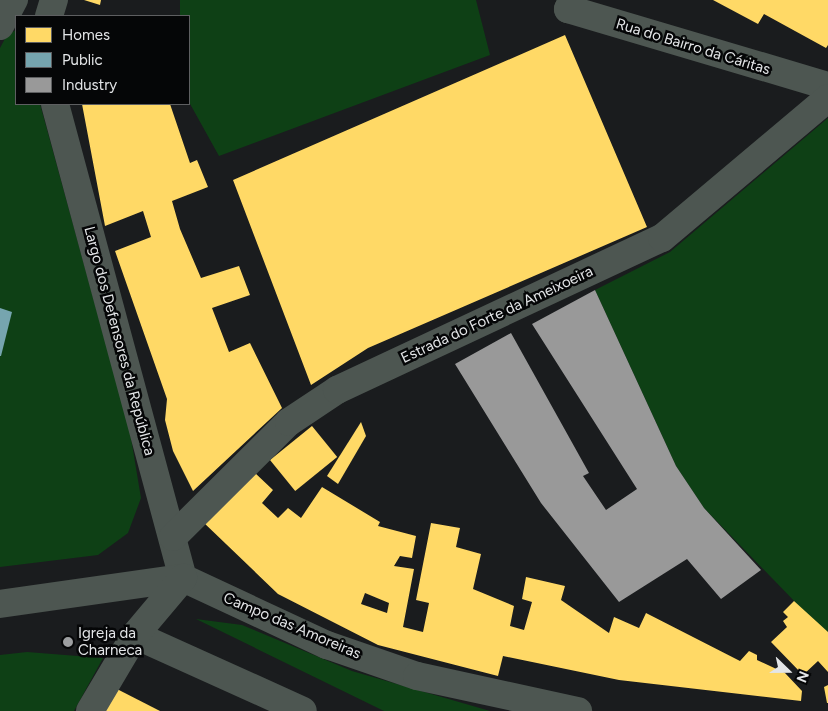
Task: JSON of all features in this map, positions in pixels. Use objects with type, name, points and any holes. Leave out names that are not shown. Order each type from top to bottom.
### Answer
[{"type":"street","points":[[0,26],[14,0]]},
{"type":"street","points":[[44,0],[44,15]]},
{"type":"street","points":[[49,15],[54,0]]},
{"type":"street","name":"Rua do Bairro da Cáritas","points":[[572,0],[568,9],[828,86]]},
{"type":"street","name":"Estrada do Forte da Ameixoeira","points":[[173,537],[289,422],[337,390],[662,238],[828,98]]},
{"type":"street","name":"Largo dos Defensores da República","points":[[55,105],[183,578]]},
{"type":"street","points":[[0,604],[183,578]]},
{"type":"street","points":[[90,711],[135,635],[183,578]]},
{"type":"street","name":"Campo das Amoreiras","points":[[183,578],[328,645],[417,676],[578,711]]},
{"type":"street","points":[[135,635],[302,711]]},
{"type":"green space","points":[[180,0],[476,0],[490,55],[219,156],[190,104],[190,15],[180,15]]},
{"type":"green space","points":[[15,31],[15,105],[40,105],[130,432],[141,498],[128,533],[98,555],[0,567],[0,48],[7,35]]},
{"type":"green space","points":[[828,118],[828,636],[704,508],[676,466],[595,290],[670,252]]},
{"type":"green space","points":[[196,619],[242,625],[352,671],[490,711],[384,711]]},
{"type":"green space","points":[[27,652],[103,658],[74,711],[0,711],[0,655]]},
{"type":"building: Homes","points":[[84,0],[101,0],[100,5]]},
{"type":"building: Homes","points":[[713,0],[828,0],[828,45],[826,48],[764,14],[758,24]]},
{"type":"building: Homes","points":[[565,35],[647,227],[368,348],[311,385],[233,180]]},
{"type":"building: Homes","points":[[82,105],[170,105],[190,163],[197,160],[208,187],[172,201],[180,229],[201,278],[239,266],[250,295],[212,308],[229,352],[250,343],[282,408],[193,491],[173,451],[165,420],[167,399],[115,251],[151,237],[143,211],[105,226]]},
{"type":"building: Homes","points":[[361,422],[366,436],[338,484],[327,476]]},
{"type":"building: Homes","points":[[312,426],[337,457],[295,491],[270,460]]},
{"type":"building: Homes","points":[[254,472],[273,490],[262,503],[278,518],[288,508],[301,518],[322,487],[380,522],[378,526],[416,536],[412,558],[400,556],[394,566],[414,569],[403,627],[423,632],[429,603],[416,600],[431,523],[460,528],[456,547],[481,554],[473,589],[514,606],[510,626],[524,630],[532,602],[522,599],[526,577],[565,586],[561,600],[609,633],[614,617],[639,628],[646,613],[740,661],[749,651],[757,655],[757,660],[785,673],[802,691],[801,701],[619,680],[503,656],[498,676],[378,645],[278,594],[202,521]],"holes":[[[365,593],[389,603],[387,613],[361,604]]]},
{"type":"building: Homes","points":[[794,601],[828,632],[828,672],[818,661],[803,675],[771,642],[787,627],[783,621],[788,617],[783,612]]},
{"type":"building: Homes","points":[[828,685],[828,703],[827,703],[824,687]]},
{"type":"building: Homes","points":[[115,688],[160,711],[103,711]]},
{"type":"building: Public","points":[[0,308],[12,312],[1,356],[0,356]]},
{"type":"building: Industry","points":[[595,290],[676,466],[704,508],[761,570],[721,599],[687,559],[619,602],[541,503],[455,364],[511,333],[589,473],[583,476],[606,510],[637,489],[532,324]]},
{"type":"place","name":"Igreja da Charneca","points":[[68,642]]}]
